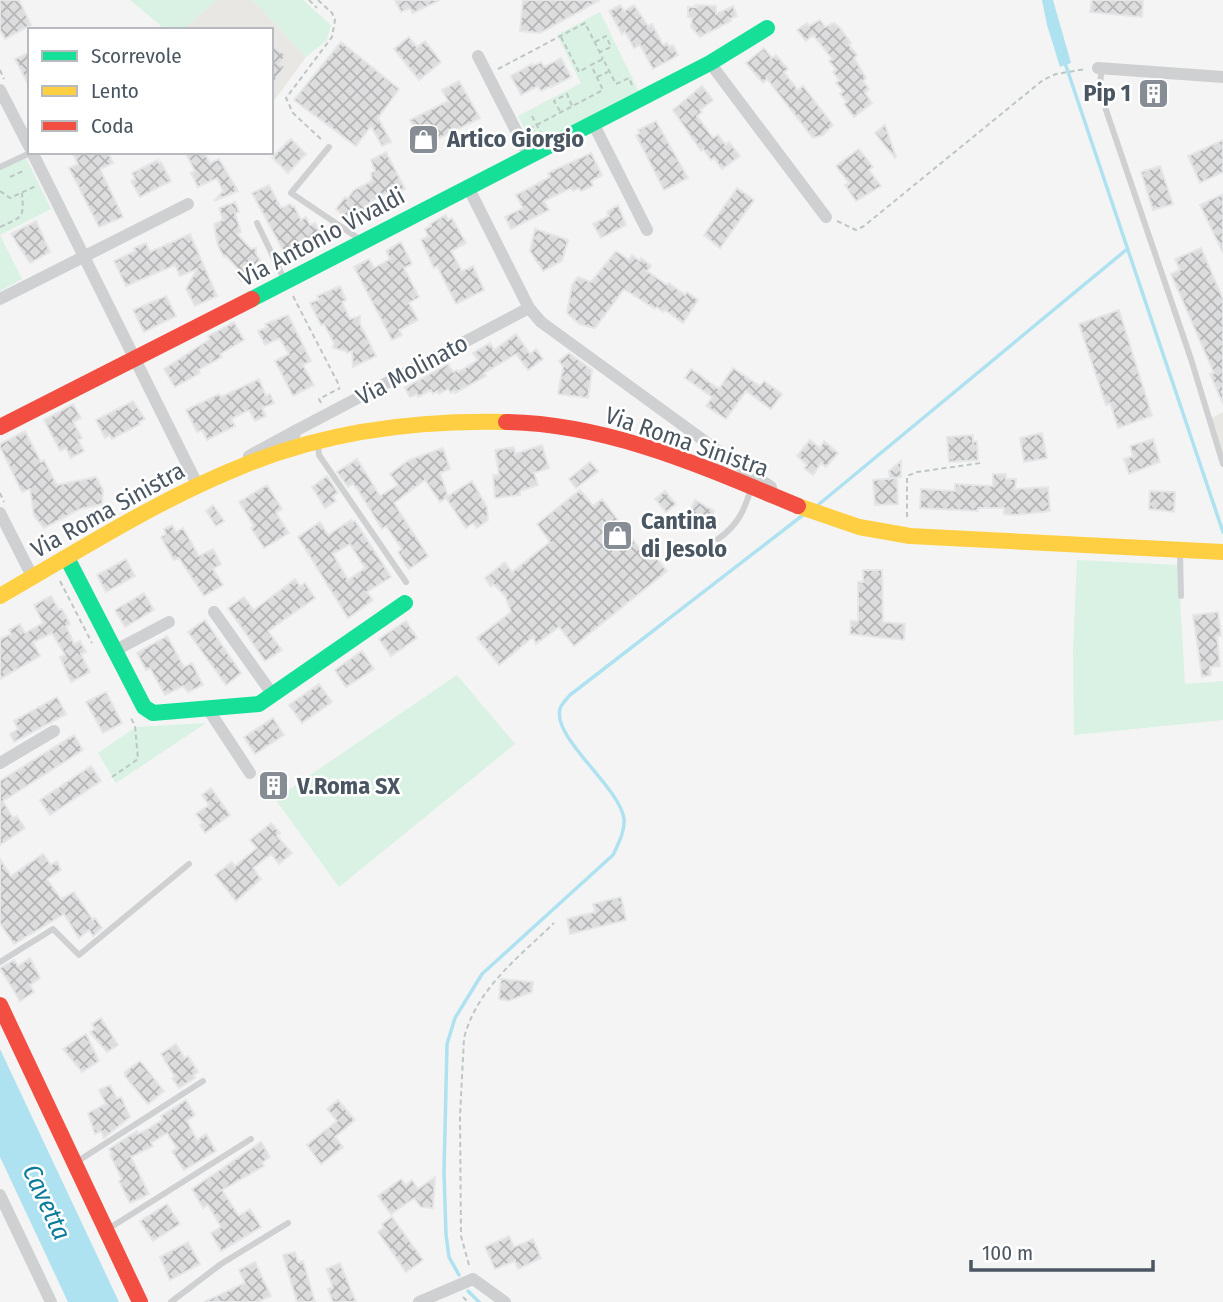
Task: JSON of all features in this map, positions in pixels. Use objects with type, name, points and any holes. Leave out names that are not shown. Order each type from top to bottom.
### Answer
[{"type":"street","name":"Via Antonio Vivaldi","points":[[0,427],[710,63],[767,28]]},
{"type":"street","points":[[478,56],[529,156]]},
{"type":"street","points":[[710,63],[827,217]]},
{"type":"street","points":[[1100,68],[1223,77]]},
{"type":"street","points":[[0,90],[28,143]]},
{"type":"street","points":[[593,123],[647,230]]},
{"type":"street","points":[[33,154],[40,184],[84,256],[198,486]]},
{"type":"street","points":[[468,187],[529,308],[541,322],[803,509]]},
{"type":"street","points":[[0,299],[188,204]]},
{"type":"street","name":"Via Molinato","points":[[198,486],[295,431],[529,308]]},
{"type":"street","name":"Via Roma Sinistra","points":[[0,596],[198,486],[247,464],[318,443],[412,424],[471,421],[534,423],[620,439],[720,473],[824,517],[909,536],[1219,552]]},
{"type":"street","points":[[295,431],[295,449]]},
{"type":"street","points":[[720,473],[723,465],[721,453]]},
{"type":"street","points":[[0,513],[33,578]]},
{"type":"street","points":[[67,558],[145,708],[153,713],[259,704],[405,603]]},
{"type":"street","points":[[214,612],[273,695]]},
{"type":"street","points":[[116,650],[169,622]]},
{"type":"street","points":[[208,709],[250,773]]},
{"type":"street","points":[[0,763],[54,730]]},
{"type":"street","points":[[0,1005],[140,1302]]},
{"type":"street","points":[[0,1195],[51,1302]]},
{"type":"street","points":[[419,1302],[473,1279],[505,1302]]},
{"type":"lane","points":[[1100,68],[1105,110],[1191,359],[1223,464]]},
{"type":"lane","points":[[330,147],[291,193],[362,241]]},
{"type":"lane","points":[[0,167],[28,153]]},
{"type":"lane","points":[[257,223],[286,282]]},
{"type":"lane","points":[[318,443],[319,455],[406,582]]},
{"type":"lane","points":[[718,540],[739,519],[751,486]]},
{"type":"lane","points":[[1180,551],[1181,596]]},
{"type":"lane","points":[[0,962],[53,929],[79,955],[189,864]]},
{"type":"lane","points":[[75,1163],[203,1082]]},
{"type":"lane","points":[[106,1230],[251,1139]]},
{"type":"lane","points":[[171,1302],[221,1265],[288,1223]]},
{"type":"path","points":[[309,0],[317,8]]},
{"type":"path","points":[[318,0],[332,13],[335,20],[332,37],[286,98],[293,113],[330,147]]},
{"type":"path","points":[[488,75],[585,23],[616,84],[629,78],[639,99]]},
{"type":"path","points":[[561,36],[579,72],[603,59]]},
{"type":"path","points":[[594,42],[606,36],[611,47],[599,52]]},
{"type":"path","points":[[518,135],[603,90],[591,65]]},
{"type":"path","points":[[827,217],[856,230],[864,226],[1043,80],[1056,74],[1084,69]]},
{"type":"path","points":[[597,77],[609,71]]},
{"type":"path","points":[[561,112],[554,100],[567,94],[572,106]]},
{"type":"path","points":[[532,116],[548,146]]},
{"type":"path","points":[[0,191],[10,198],[40,184],[23,163]]},
{"type":"path","points":[[10,177],[26,169]]},
{"type":"path","points":[[0,227],[22,215],[23,193]]},
{"type":"path","points":[[286,282],[348,403]]},
{"type":"path","points":[[323,408],[319,399],[340,388]]},
{"type":"path","points":[[909,536],[906,476],[981,463]]},
{"type":"path","points":[[112,777],[138,759],[135,726]]},
{"type":"path","points":[[473,1279],[461,1236],[460,1116],[464,1038],[468,1025],[491,983],[554,923]]},
{"type":"shaded area","points":[[217,0],[253,0],[306,57],[273,102],[273,28],[184,28]]},
{"type":"shaded area","points":[[1223,412],[1223,464],[1208,420]]},
{"type":"green space","points":[[130,0],[217,0],[184,28],[161,28]]},
{"type":"green space","points":[[253,0],[303,0],[331,25],[327,40],[306,57]]},
{"type":"green space","points":[[600,12],[639,92],[533,146],[518,116],[581,83],[557,35]]},
{"type":"green space","points":[[26,158],[51,209],[0,235],[0,170]]},
{"type":"green space","points":[[0,235],[22,279],[0,291]]},
{"type":"green space","points":[[1077,560],[1178,565],[1185,684],[1223,681],[1223,720],[1074,735],[1073,652]]},
{"type":"green space","points":[[457,675],[515,744],[339,887],[275,799]]},
{"type":"green space","points":[[206,723],[116,783],[98,753],[136,727]]},
{"type":"water","points":[[1042,0],[1053,0],[1071,63],[1060,67],[1047,25]]},
{"type":"water","name":"Cavetta","points":[[0,1049],[119,1302],[68,1302],[0,1157]]},
{"type":"building","points":[[0,0],[19,0],[31,25],[5,39],[0,30]]},
{"type":"building","points":[[395,0],[440,0],[413,13],[410,8],[401,12]]},
{"type":"building","points":[[523,0],[600,0],[540,33],[520,31]]},
{"type":"building","points":[[1092,0],[1143,0],[1142,17],[1090,12]]},
{"type":"building","points":[[620,5],[624,11],[634,5],[648,26],[652,24],[663,45],[673,45],[678,55],[653,69],[640,45],[634,48],[625,32],[622,34],[609,11]]},
{"type":"building","points":[[696,5],[716,6],[716,14],[733,6],[737,16],[700,37],[691,27],[692,18],[688,17],[688,7],[697,7]]},
{"type":"building","points":[[820,20],[825,27],[834,23],[840,28],[851,43],[849,45],[857,55],[854,58],[866,78],[863,81],[869,89],[865,93],[872,103],[854,117],[840,94],[843,91],[836,83],[839,80],[833,72],[836,69],[829,61],[832,59],[813,35],[806,41],[797,30],[807,23],[809,26]]},
{"type":"building","points":[[409,37],[417,47],[425,41],[441,62],[419,80],[394,49]]},
{"type":"building","points":[[341,42],[399,89],[378,118],[391,142],[382,146],[371,126],[356,146],[294,100]]},
{"type":"building","points":[[273,46],[286,55],[280,64],[285,66],[273,84]]},
{"type":"building","points":[[764,48],[772,58],[776,55],[788,69],[784,72],[798,90],[803,86],[833,125],[823,135],[813,138],[767,79],[763,83],[746,63]]},
{"type":"building","points":[[28,53],[28,84],[15,59]]},
{"type":"building","points":[[561,58],[571,77],[541,91],[538,86],[521,95],[511,76],[532,64],[533,66],[541,62],[544,67]]},
{"type":"building","points":[[459,81],[480,118],[424,146],[410,120],[448,101],[442,90]]},
{"type":"building","points":[[702,86],[713,100],[700,110],[702,112],[697,116],[713,138],[718,135],[726,145],[729,142],[740,156],[722,169],[714,158],[711,160],[703,149],[701,151],[673,110]]},
{"type":"building","points":[[656,121],[688,178],[664,190],[636,135],[640,133],[638,130]]},
{"type":"building","points":[[885,125],[896,157],[895,158],[875,133]]},
{"type":"building","points":[[291,139],[306,154],[288,173],[272,157]]},
{"type":"building","points":[[1223,140],[1223,172],[1200,183],[1188,156]]},
{"type":"building","points":[[859,149],[873,167],[869,170],[881,186],[856,201],[845,185],[849,183],[836,166]]},
{"type":"building","points":[[386,152],[405,189],[392,197],[389,192],[371,201],[363,213],[358,209],[350,221],[336,209],[354,190],[372,181],[371,173],[375,171],[371,160]]},
{"type":"building","points":[[591,153],[602,175],[591,181],[593,186],[581,191],[579,188],[573,191],[571,188],[544,201],[549,210],[511,229],[505,217],[523,208],[516,195],[550,177],[548,173]]},
{"type":"building","points":[[73,154],[109,154],[113,163],[100,169],[123,217],[99,227],[69,168],[78,164]]},
{"type":"building","points":[[186,154],[205,154],[210,163],[219,159],[238,191],[214,201],[223,191],[217,178],[198,187],[191,173],[195,171]]},
{"type":"building","points":[[158,160],[171,181],[140,197],[131,181],[135,179],[132,173]]},
{"type":"building","points":[[1160,166],[1173,204],[1153,210],[1141,172]]},
{"type":"building","points":[[269,185],[281,208],[290,204],[294,206],[301,220],[306,217],[310,225],[315,223],[322,239],[286,256],[252,193]]},
{"type":"building","points":[[737,188],[754,200],[720,248],[704,235]]},
{"type":"building","points":[[1223,194],[1223,253],[1200,205]]},
{"type":"building","points":[[235,202],[239,212],[235,213],[241,232],[237,234],[251,249],[256,248],[260,260],[241,281],[235,273],[239,270],[224,257],[218,246],[214,224],[223,220],[219,208]]},
{"type":"building","points":[[618,205],[626,225],[601,238],[593,224],[609,216],[607,212]]},
{"type":"building","points":[[446,215],[448,220],[452,218],[466,243],[451,251],[462,271],[473,266],[484,290],[456,304],[421,240],[428,236],[425,229],[431,226],[430,224]]},
{"type":"building","points":[[36,221],[50,252],[30,263],[11,234]]},
{"type":"building","points":[[535,229],[568,240],[562,261],[543,271],[530,251]]},
{"type":"building","points":[[190,234],[217,296],[195,306],[186,289],[197,269],[180,276],[175,265],[126,286],[114,261],[146,243],[150,252]]},
{"type":"building","points":[[401,242],[412,264],[404,268],[419,297],[409,303],[418,320],[399,330],[402,335],[392,340],[354,267],[369,259],[374,268],[390,259],[386,251]]},
{"type":"building","points":[[1201,248],[1223,299],[1223,404],[1210,374],[1214,373],[1171,274],[1180,270],[1175,259]]},
{"type":"building","points":[[616,251],[629,260],[632,255],[640,261],[641,258],[651,266],[647,271],[667,285],[669,283],[685,295],[687,292],[698,300],[683,323],[665,310],[663,312],[657,307],[655,309],[624,289],[595,328],[579,324],[567,313],[572,285],[578,277],[591,282]]},
{"type":"building","points":[[340,286],[346,300],[342,302],[350,319],[360,316],[360,324],[376,356],[353,367],[352,351],[347,353],[333,348],[334,343],[310,303],[319,299],[317,296]]},
{"type":"building","points":[[166,296],[176,316],[144,332],[133,310]]},
{"type":"building","points":[[1119,310],[1152,416],[1118,428],[1110,403],[1106,405],[1079,324]]},
{"type":"building","points":[[288,315],[311,361],[303,365],[314,385],[293,396],[275,361],[289,354],[279,338],[265,345],[258,331],[267,327],[265,324]]},
{"type":"building","points":[[234,322],[244,340],[220,354],[222,357],[198,370],[200,373],[175,387],[164,369],[210,339],[208,336]]},
{"type":"building","points":[[516,334],[530,354],[536,349],[543,359],[528,370],[516,354],[484,373],[486,376],[455,393],[448,389],[433,394],[431,390],[418,397],[417,394],[410,397],[405,388],[448,364],[453,372],[458,372],[478,360],[473,353],[490,343],[494,350]]},
{"type":"building","points":[[569,353],[592,370],[588,398],[558,394],[563,367],[559,361]]},
{"type":"building","points":[[733,368],[760,386],[764,381],[782,394],[771,409],[746,391],[726,419],[706,406],[712,397],[685,378],[691,369],[719,389]]},
{"type":"building","points":[[259,379],[266,396],[270,394],[274,403],[262,408],[266,416],[255,421],[249,410],[231,419],[235,426],[207,440],[202,430],[197,432],[186,410]]},
{"type":"building","points":[[133,401],[145,419],[112,439],[110,435],[105,438],[96,420]]},
{"type":"building","points":[[73,404],[81,418],[73,422],[82,438],[78,440],[84,451],[71,458],[66,448],[60,451],[44,420]]},
{"type":"building","points":[[25,431],[57,485],[96,477],[103,490],[102,504],[80,509],[44,528],[34,516],[30,489],[22,492],[0,447],[0,444]]},
{"type":"building","points":[[1042,433],[1047,458],[1024,462],[1020,438]]},
{"type":"building","points":[[973,435],[973,442],[977,441],[978,460],[949,462],[947,437]]},
{"type":"building","points":[[1153,439],[1160,462],[1129,474],[1124,459],[1133,456],[1130,446]]},
{"type":"building","points":[[810,440],[820,448],[824,441],[838,453],[826,467],[821,463],[813,475],[804,468],[807,465],[797,456]]},
{"type":"building","points":[[542,445],[549,468],[534,473],[538,485],[520,491],[520,495],[495,498],[493,475],[499,475],[495,450],[514,447],[515,454]]},
{"type":"building","points":[[443,448],[450,469],[440,473],[448,496],[472,481],[487,507],[488,520],[477,528],[473,523],[466,528],[446,498],[440,502],[425,480],[394,503],[428,556],[409,569],[398,552],[402,549],[386,526],[382,529],[358,490],[353,484],[348,487],[337,472],[357,459],[380,496],[398,485],[390,474],[409,460]]},
{"type":"building","points":[[901,461],[901,477],[890,478],[889,471]]},
{"type":"building","points":[[590,462],[598,471],[576,488],[569,479]]},
{"type":"building","points":[[993,474],[1006,474],[1006,479],[1016,479],[1015,489],[1048,487],[1050,511],[1015,515],[1004,514],[1004,508],[978,508],[978,511],[920,508],[921,489],[955,491],[955,484],[993,486]]},
{"type":"building","points":[[327,476],[338,493],[333,496],[336,501],[325,508],[312,487]]},
{"type":"building","points":[[897,478],[898,504],[875,505],[873,480]]},
{"type":"building","points":[[267,485],[282,509],[276,513],[289,533],[264,548],[239,502]]},
{"type":"building","points":[[580,490],[593,506],[602,499],[644,554],[650,550],[667,571],[574,646],[559,627],[536,644],[533,637],[499,665],[477,638],[511,612],[505,596],[493,584],[491,587],[485,578],[505,562],[512,572],[550,542],[537,524]]},
{"type":"building","points":[[665,491],[676,504],[666,512],[655,499]]},
{"type":"building","points":[[1150,491],[1175,492],[1174,512],[1149,509]]},
{"type":"building","points":[[695,500],[714,511],[707,530],[690,523],[687,517]]},
{"type":"building","points":[[213,505],[224,521],[216,526],[206,511]]},
{"type":"building","points":[[351,520],[355,521],[391,577],[367,592],[373,600],[348,618],[298,537],[320,522],[328,535]],"holes":[[[350,544],[365,568],[348,580],[333,554]]]},
{"type":"building","points":[[172,525],[176,532],[183,528],[199,556],[213,549],[221,564],[213,569],[223,585],[204,596],[179,558],[174,560],[161,537],[166,534],[164,529]]},
{"type":"building","points":[[126,559],[135,576],[106,592],[97,575]]},
{"type":"building","points":[[863,570],[882,570],[883,622],[905,624],[904,640],[850,634],[851,621],[858,621],[858,582],[863,582]]},
{"type":"building","points":[[295,579],[300,586],[305,583],[315,598],[268,631],[282,650],[265,661],[228,608],[244,597],[254,610]]},
{"type":"building","points":[[144,593],[154,610],[125,627],[115,610]]},
{"type":"building","points":[[51,596],[70,624],[66,626],[74,644],[80,641],[86,652],[81,654],[90,672],[71,682],[60,657],[65,655],[52,633],[33,642],[40,656],[0,679],[0,639],[11,634],[9,630],[20,624],[25,633],[43,623],[34,605]]},
{"type":"building","points":[[1218,612],[1221,636],[1217,636],[1220,666],[1210,667],[1211,675],[1202,677],[1193,615]]},
{"type":"building","points":[[205,620],[241,673],[226,685],[188,632]]},
{"type":"building","points":[[406,621],[417,638],[391,656],[379,639]]},
{"type":"building","points":[[167,636],[184,667],[192,663],[203,685],[188,692],[183,686],[165,695],[150,668],[146,670],[137,653]]},
{"type":"building","points":[[362,651],[374,669],[346,687],[335,670]]},
{"type":"building","points":[[319,684],[332,702],[302,723],[289,705]]},
{"type":"building","points":[[106,692],[122,723],[103,733],[86,702]]},
{"type":"building","points":[[57,697],[66,714],[14,742],[10,734],[18,729],[14,721]]},
{"type":"building","points":[[273,718],[284,735],[255,754],[244,737]]},
{"type":"building","points":[[74,735],[83,750],[3,801],[13,818],[17,816],[25,828],[0,845],[0,781]]},
{"type":"building","points":[[91,766],[101,781],[50,815],[40,800]]},
{"type":"building","points":[[211,788],[230,815],[205,833],[200,825],[203,823],[196,814],[209,805],[202,795]]},
{"type":"building","points":[[271,823],[280,833],[277,836],[292,853],[279,864],[271,854],[253,868],[261,879],[236,901],[215,875],[232,862],[235,866],[257,848],[250,840]]},
{"type":"building","points":[[43,854],[51,865],[57,861],[61,870],[47,879],[61,899],[74,892],[93,920],[95,918],[102,928],[93,936],[89,930],[79,938],[64,914],[14,944],[0,923],[0,859],[11,876]]},
{"type":"building","points":[[621,897],[626,920],[570,934],[567,919],[595,912],[593,904]]},
{"type":"building","points":[[30,958],[40,978],[30,985],[34,992],[20,1001],[0,968],[14,960],[18,966]]},
{"type":"building","points":[[501,979],[533,982],[532,992],[508,1001],[499,999]]},
{"type":"building","points":[[101,1018],[118,1045],[107,1052],[90,1032],[95,1029],[92,1024]]},
{"type":"building","points":[[86,1034],[99,1061],[82,1072],[63,1049]]},
{"type":"building","points":[[176,1044],[198,1072],[193,1075],[195,1078],[179,1088],[161,1054]]},
{"type":"building","points":[[140,1061],[164,1091],[148,1104],[125,1076],[125,1072]]},
{"type":"building","points":[[110,1085],[117,1099],[121,1097],[130,1117],[104,1138],[101,1131],[95,1134],[88,1113],[106,1104],[99,1090]]},
{"type":"building","points":[[186,1100],[195,1115],[187,1121],[197,1140],[206,1134],[216,1151],[184,1170],[172,1151],[177,1148],[167,1133],[151,1143],[153,1146],[131,1157],[149,1194],[130,1203],[119,1181],[122,1179],[109,1149],[137,1131],[138,1134],[148,1129],[163,1119],[161,1116]]},
{"type":"building","points":[[338,1100],[355,1120],[335,1137],[343,1147],[321,1164],[307,1145],[337,1121],[327,1109]]},
{"type":"building","points":[[261,1142],[270,1157],[262,1163],[264,1166],[222,1190],[239,1216],[250,1209],[261,1227],[221,1251],[211,1233],[221,1227],[208,1205],[203,1208],[192,1189]]},
{"type":"building","points":[[435,1177],[433,1208],[421,1207],[414,1198],[391,1214],[378,1196],[401,1179],[406,1185],[412,1180],[418,1189]]},
{"type":"building","points":[[167,1204],[180,1224],[153,1241],[140,1221]]},
{"type":"building","points":[[392,1217],[423,1260],[406,1272],[378,1232],[384,1227],[382,1224]]},
{"type":"building","points":[[509,1236],[514,1247],[533,1239],[541,1258],[518,1269],[515,1261],[495,1269],[485,1247]]},
{"type":"building","points":[[188,1242],[200,1264],[170,1280],[160,1257]]},
{"type":"building","points":[[295,1252],[298,1262],[303,1261],[315,1302],[297,1302],[283,1255]]},
{"type":"building","points":[[255,1262],[271,1296],[258,1302],[204,1302],[245,1283],[239,1270]]},
{"type":"building","points":[[340,1263],[356,1302],[333,1302],[328,1289],[333,1287],[326,1269]]},
{"type":"waterway","points":[[1065,63],[1223,532]]},
{"type":"waterway","points":[[818,505],[1126,250]]},
{"type":"waterway","points":[[459,1275],[449,1257],[444,1172],[447,1044],[455,1018],[482,974],[613,855],[623,829],[624,819],[620,806],[566,734],[560,721],[560,709],[570,695],[803,515]]},
{"type":"waterway","points":[[468,1291],[479,1302]]},
{"type":"traffic: fast","points":[[252,299],[710,63],[767,28]]},
{"type":"traffic: fast","points":[[67,558],[144,707],[153,713],[259,704],[405,603]]},
{"type":"traffic: slow","points":[[0,596],[151,509],[276,453],[373,430],[439,423],[506,422]]},
{"type":"traffic: slow","points":[[798,506],[859,527],[910,536],[1223,552]]},
{"type":"traffic: jam","points":[[0,427],[252,299]]},
{"type":"traffic: jam","points":[[506,422],[582,430],[619,439],[692,463],[798,506]]},
{"type":"traffic: jam","points":[[0,1005],[140,1302]]},
{"type":"place","name":"Pip 1","points":[[1154,93]]},
{"type":"place","name":"Artico Giorgio","points":[[424,139]]},
{"type":"place","name":"Cantina di Jesolo","points":[[618,535]]},
{"type":"place","name":"V.Roma SX","points":[[274,786]]}]
